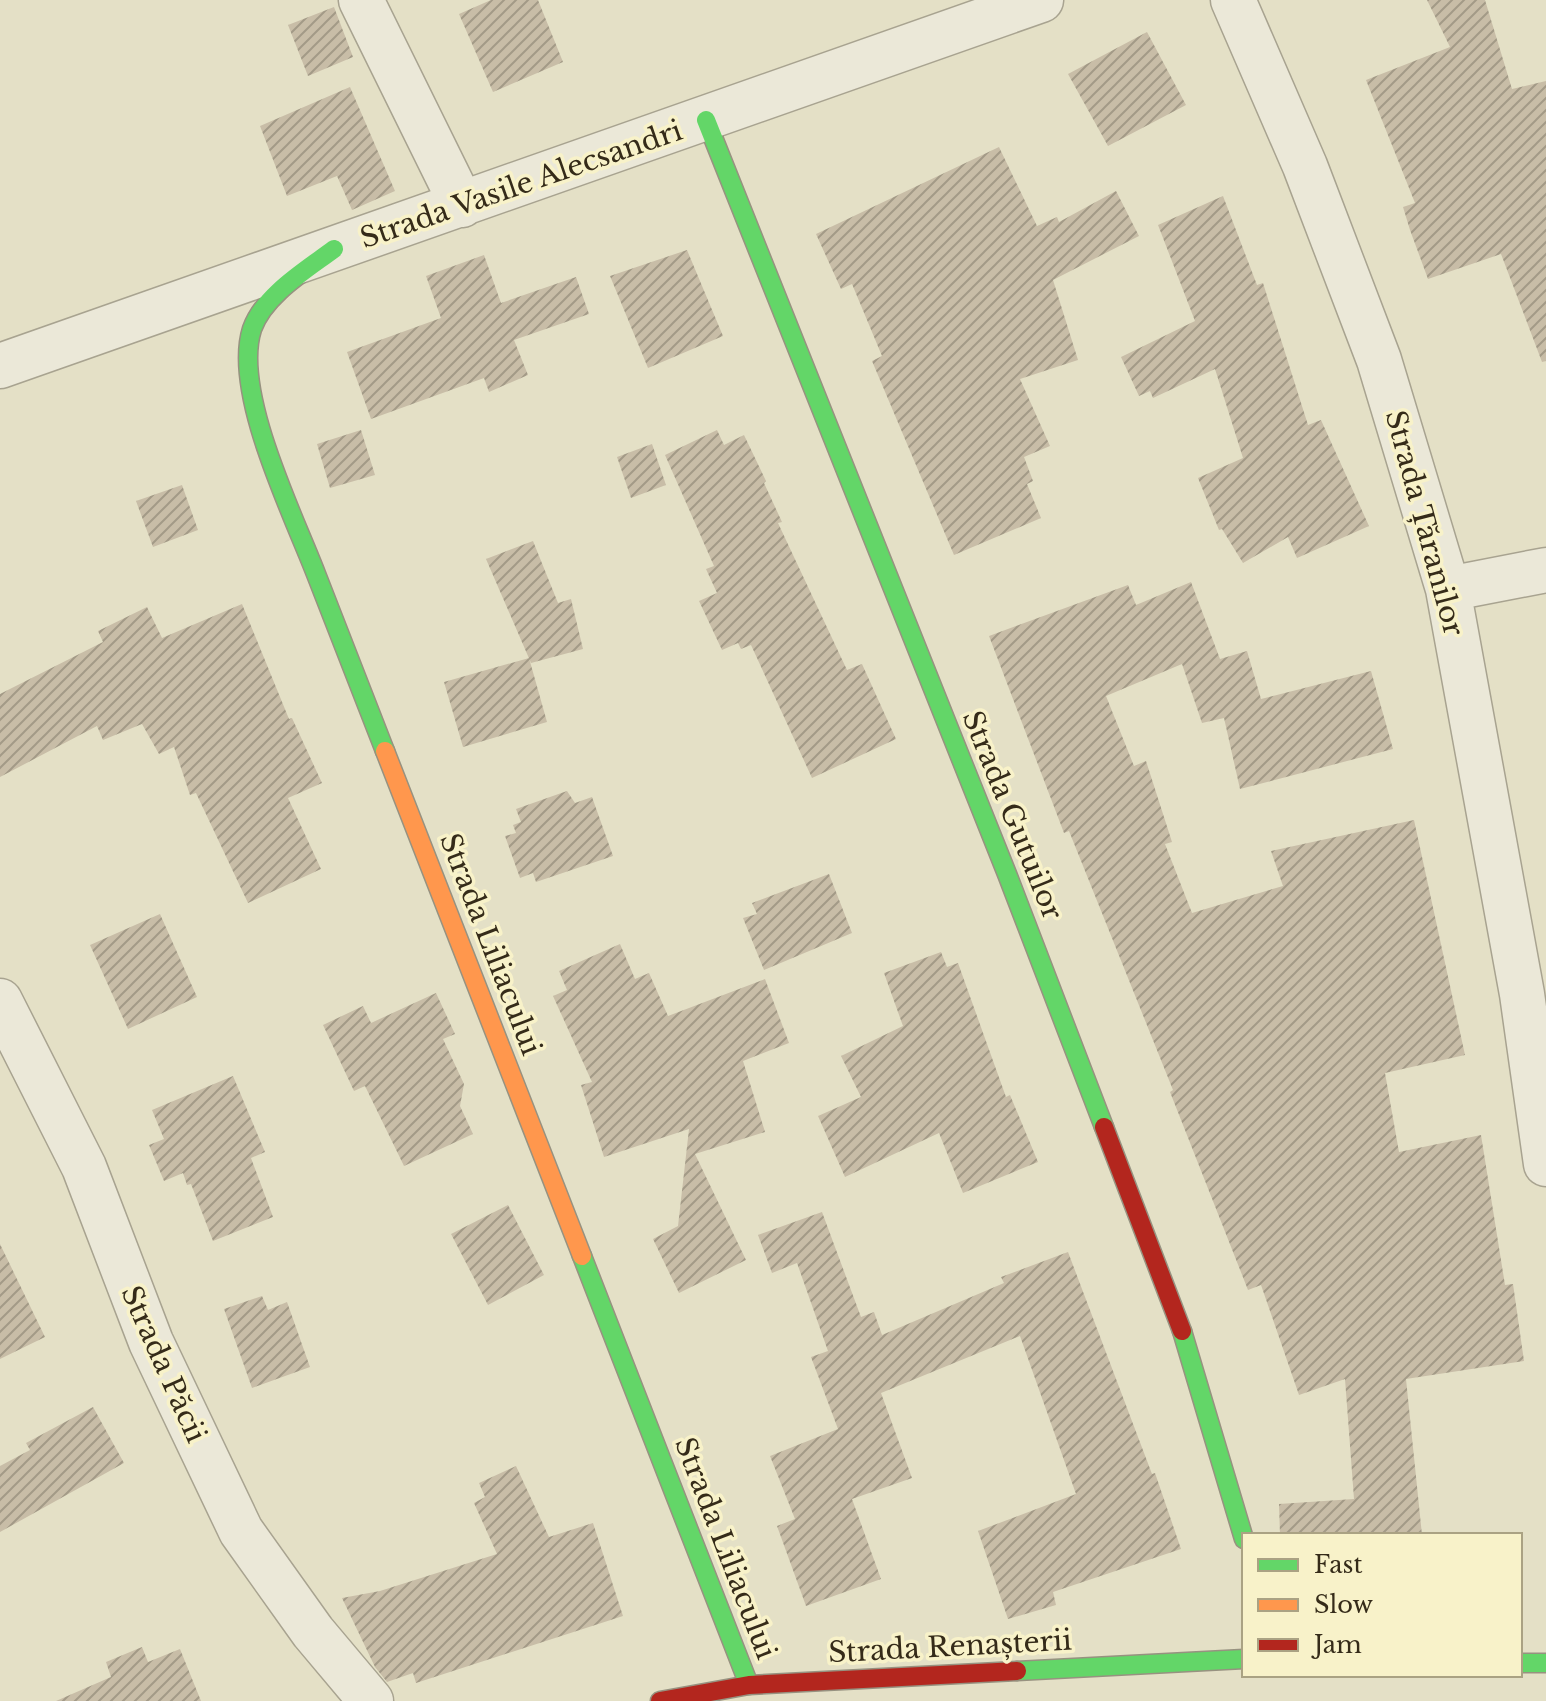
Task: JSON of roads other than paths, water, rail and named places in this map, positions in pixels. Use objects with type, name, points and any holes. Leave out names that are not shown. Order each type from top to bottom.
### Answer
[{"type":"street","points":[[361,0],[462,205]]},
{"type":"street","name":"Strada Vasile Alecsandri","points":[[0,366],[1041,0]]},
{"type":"street","name":"Strada Țăranilor","points":[[1233,0],[1305,166],[1379,360],[1448,589],[1522,994],[1546,1164]]},
{"type":"street","name":"Strada Gutuilor","points":[[706,120],[1007,874],[1189,1350],[1242,1533]]},
{"type":"street","name":"Strada Liliacului","points":[[334,249],[274,294],[248,332],[247,377],[263,437],[749,1685]]},
{"type":"street","points":[[1448,589],[1546,570]]},
{"type":"street","name":"Strada Păcii","points":[[0,1001],[84,1167],[151,1342],[241,1531],[313,1632],[371,1701]]},
{"type":"street","name":"Strada Renașterii","points":[[660,1701],[749,1685],[1242,1659]]},
{"type":"street","points":[[1522,1663],[1546,1663]]}]
